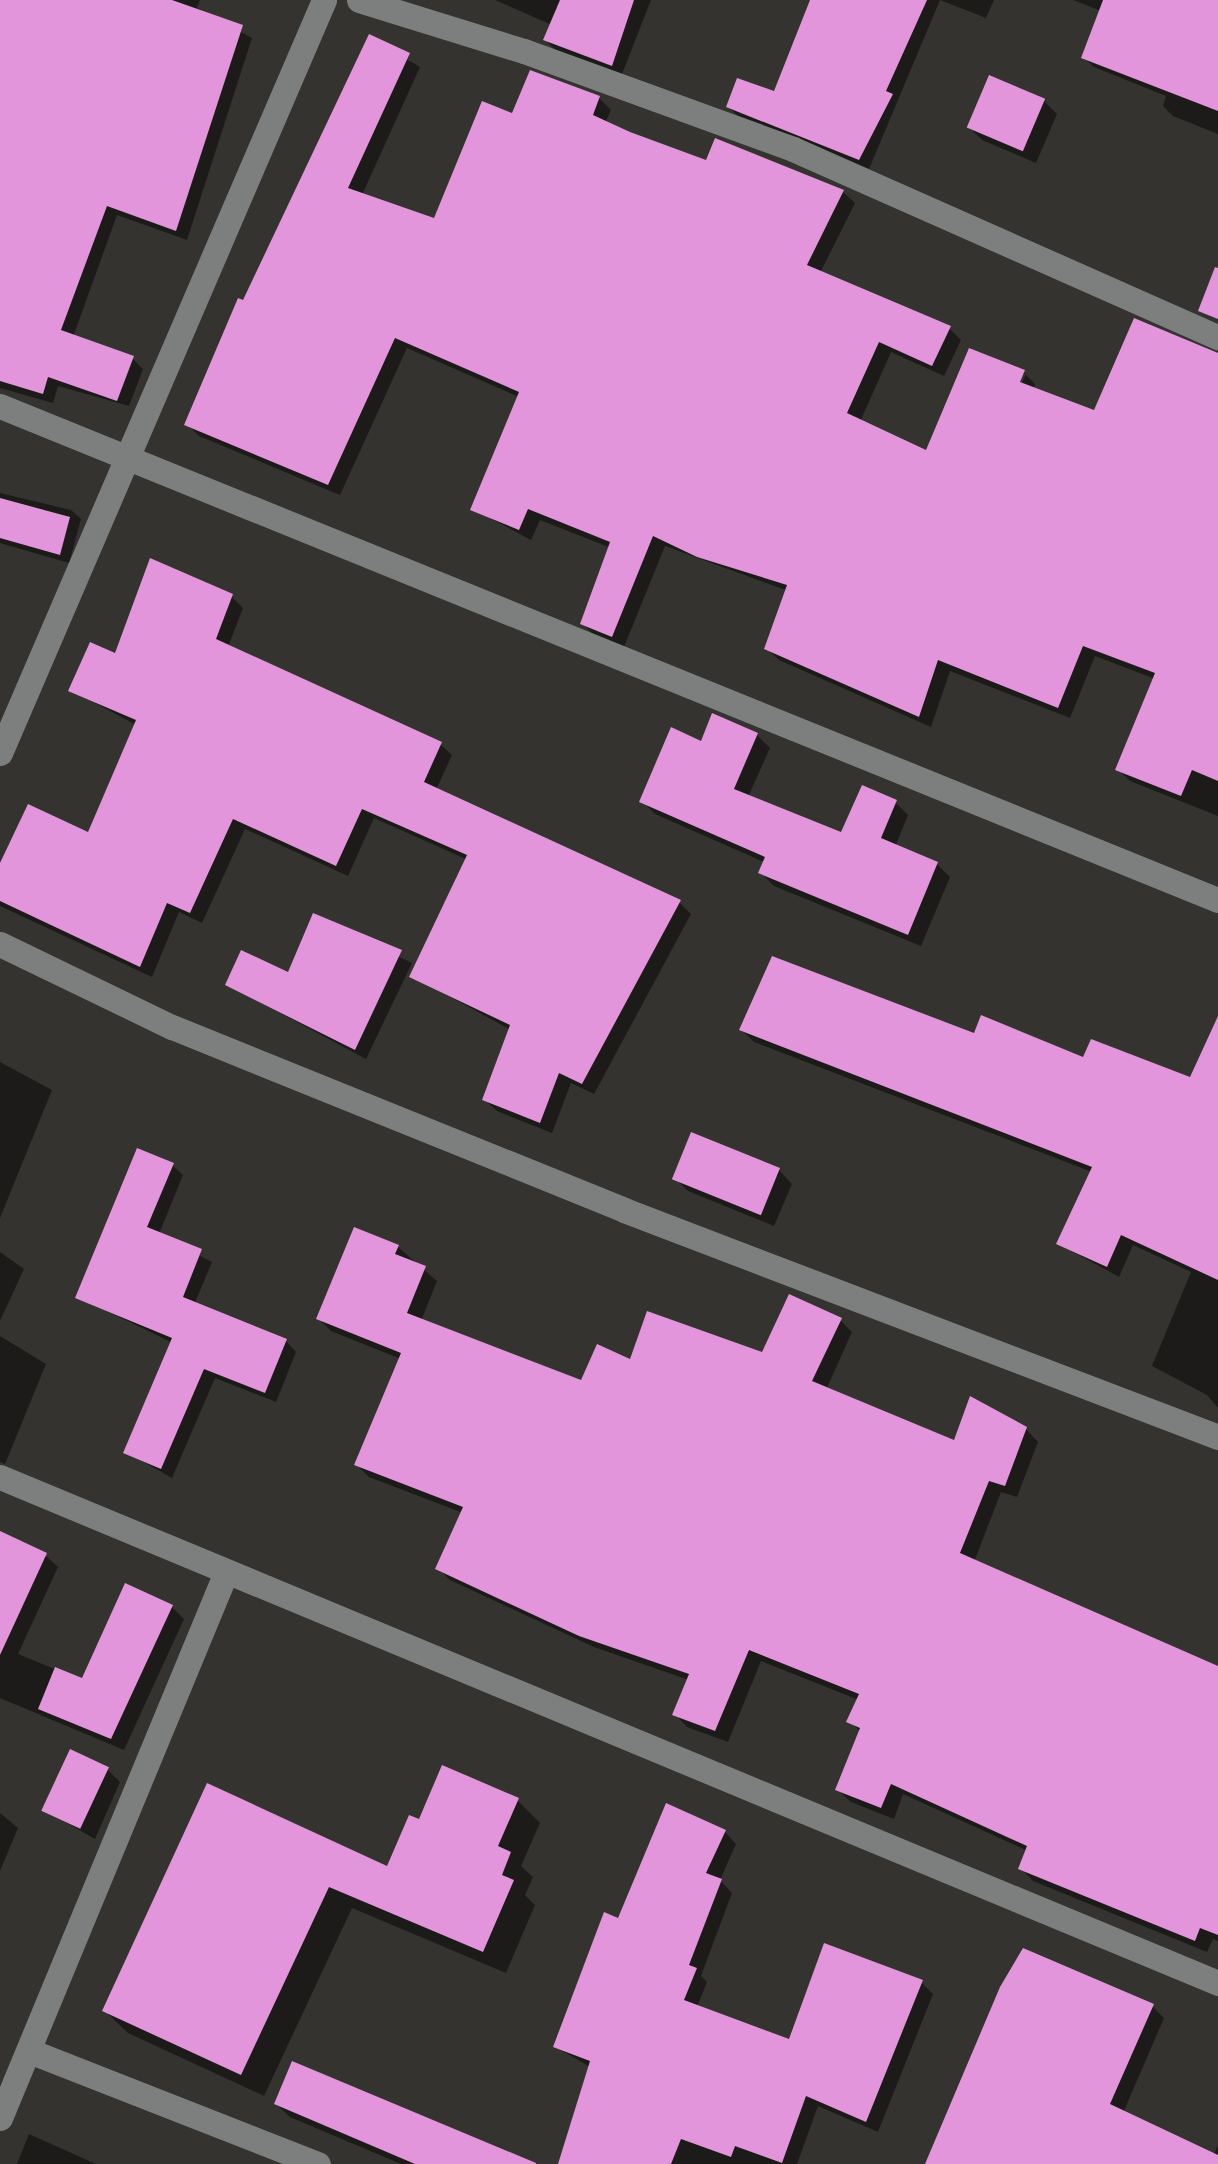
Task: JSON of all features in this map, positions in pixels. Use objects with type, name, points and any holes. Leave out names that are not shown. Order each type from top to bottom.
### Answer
[{"type":"street","points":[[0,752],[324,0]]},
{"type":"street","points":[[359,0],[792,149],[1218,337]]},
{"type":"street","points":[[0,406],[1218,900]]},
{"type":"street","points":[[0,944],[172,1028],[606,1203],[1218,1437]]},
{"type":"street","points":[[0,1477],[1218,1982]]},
{"type":"street","points":[[0,2118],[32,2052],[226,1572]]},
{"type":"street","points":[[32,2052],[318,2164]]},
{"type":"building","points":[[0,0],[172,0],[243,25],[176,231],[107,206],[61,330],[134,356],[117,401],[48,377],[43,394],[0,381]]},
{"type":"building","points":[[560,0],[634,0],[612,66],[543,40]]},
{"type":"building","points":[[810,0],[927,0],[886,91],[893,94],[859,160],[726,107],[737,78],[774,91]]},
{"type":"building","points":[[1103,0],[1218,0],[1218,111],[1081,58]]},
{"type":"building","points":[[369,34],[410,53],[348,188],[434,218],[482,101],[512,113],[530,70],[600,96],[593,115],[630,132],[706,160],[715,138],[844,190],[807,265],[951,326],[932,366],[879,342],[847,413],[926,450],[969,348],[1025,370],[1020,382],[1094,410],[1134,318],[1218,353],[1218,781],[1192,770],[1181,796],[1115,770],[1155,673],[1083,646],[1058,708],[938,660],[919,717],[764,649],[787,585],[697,557],[653,536],[612,637],[580,624],[610,542],[528,509],[519,530],[470,510],[519,392],[395,338],[328,485],[184,425],[238,298],[243,300]]},
{"type":"building","points":[[989,75],[1045,99],[1023,151],[967,127]]},
{"type":"building","points":[[1215,267],[1218,268],[1218,319],[1198,311]]},
{"type":"building","points":[[0,498],[70,517],[60,555],[0,538]]},
{"type":"building","points":[[150,558],[233,594],[216,639],[442,742],[424,782],[681,900],[582,1084],[559,1073],[540,1123],[482,1100],[510,1025],[409,977],[467,855],[362,809],[336,866],[233,819],[190,913],[167,903],[140,967],[0,901],[0,863],[28,804],[88,832],[136,720],[68,691],[90,642],[115,653]]},
{"type":"building","points":[[712,713],[758,733],[734,789],[841,832],[862,785],[897,800],[881,838],[938,862],[908,935],[758,873],[765,857],[639,802],[671,727],[701,741]]},
{"type":"building","points":[[313,913],[402,950],[355,1050],[225,985],[241,950],[288,972]]},
{"type":"building","points":[[772,956],[974,1033],[981,1015],[1083,1057],[1091,1039],[1190,1077],[1218,1016],[1218,1280],[1121,1235],[1107,1267],[1056,1244],[1092,1167],[739,1030]]},
{"type":"building","points":[[691,1132],[780,1168],[761,1215],[672,1179]]},
{"type":"building","points":[[137,1148],[174,1163],[147,1227],[202,1249],[183,1297],[287,1339],[265,1393],[204,1369],[161,1469],[123,1453],[172,1338],[75,1298]]},
{"type":"building","points":[[354,1227],[399,1245],[395,1254],[426,1266],[407,1313],[581,1380],[597,1344],[630,1359],[647,1311],[762,1352],[789,1294],[842,1318],[812,1381],[954,1440],[970,1396],[1027,1427],[1005,1486],[989,1481],[960,1553],[1218,1666],[1218,1935],[1200,1928],[1195,1941],[1018,1869],[1027,1846],[891,1784],[881,1808],[835,1790],[860,1728],[846,1722],[859,1694],[749,1650],[715,1731],[672,1715],[689,1674],[579,1636],[435,1569],[463,1507],[354,1465],[401,1353],[316,1319]]},
{"type":"building","points":[[0,1531],[47,1553],[0,1655]]},
{"type":"building","points":[[125,1583],[173,1605],[111,1739],[38,1709],[55,1667],[82,1678]]},
{"type":"building","points":[[70,1749],[109,1767],[80,1829],[41,1811]]},
{"type":"building","points":[[442,1765],[519,1798],[498,1846],[511,1852],[502,1875],[514,1880],[483,1952],[329,1887],[241,2075],[102,2011],[207,1783],[387,1866],[409,1815],[419,1819]]},
{"type":"building","points":[[666,1803],[726,1830],[706,1873],[722,1879],[689,1965],[697,1968],[684,2000],[789,2039],[824,1943],[923,1980],[866,2122],[806,2096],[782,2163],[735,2146],[731,2157],[681,2139],[671,2164],[558,2164],[590,2061],[553,2047],[604,1912],[618,1918]]},
{"type":"building","points":[[1023,1948],[1154,2004],[1110,2104],[1218,2155],[1218,2164],[925,2164],[1000,1987]]},
{"type":"building","points":[[292,2061],[536,2164],[415,2164],[274,2104]]}]
